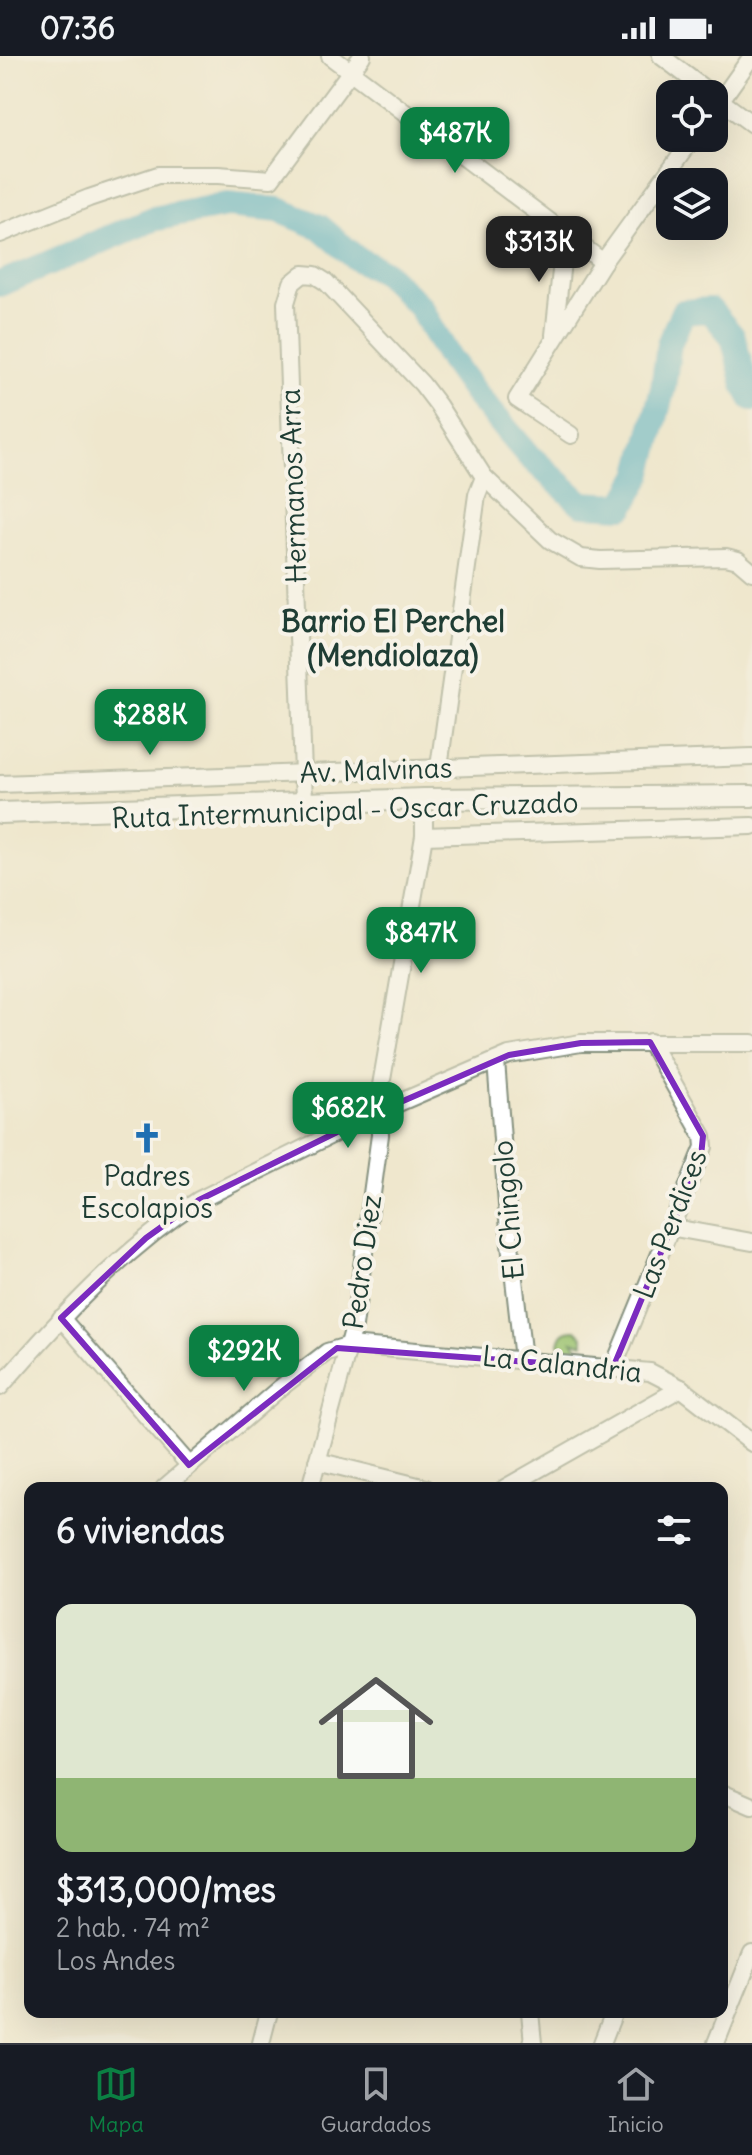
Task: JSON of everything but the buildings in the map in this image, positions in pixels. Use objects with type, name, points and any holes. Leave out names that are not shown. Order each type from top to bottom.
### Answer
[{"type":"main road","name":"Ruta Intermunicipal - Oscar Cruzado","points":[[0,821],[633,795],[752,796]]},
{"type":"main road","name":"Ruta Intermunicipal - Oscar Cruzado","points":[[0,813],[304,801],[424,803]]},
{"type":"street","points":[[330,56],[603,262]]},
{"type":"street","points":[[0,234],[89,198],[158,175],[271,179],[362,56]]},
{"type":"street","points":[[661,56],[690,80]]},
{"type":"street","points":[[728,85],[752,56]]},
{"type":"street","points":[[728,108],[752,124]]},
{"type":"street","points":[[571,435],[517,399],[603,262],[683,152]]},
{"type":"street","points":[[553,339],[565,234]]},
{"type":"street","name":"Hermanos Arra","points":[[304,801],[286,303],[292,283],[303,274],[315,275],[326,282],[422,384],[484,477]]},
{"type":"street","points":[[439,767],[477,495],[484,477],[550,540],[581,558],[726,557],[738,560],[750,569]]},
{"type":"street","name":"Av. Malvinas","points":[[0,784],[752,757]]},
{"type":"street","name":"Pedro Diez","points":[[312,1482],[350,1345],[380,1135],[379,1097],[424,836],[424,803]]},
{"type":"street","points":[[424,836],[752,826]]},
{"type":"street","name":"Las Perdices","points":[[613,1368],[701,1156],[703,1136],[650,1042]]},
{"type":"street","points":[[0,1387],[61,1318],[146,1238],[199,1200],[380,1111],[509,1055],[565,1044],[752,1043]]},
{"type":"street","name":"El Chingolo","points":[[496,1061],[510,1244],[523,1359]]},
{"type":"street","points":[[669,1227],[752,1242]]},
{"type":"street","points":[[61,1318],[189,1465]]},
{"type":"street","points":[[171,1482],[327,1352],[350,1345]]},
{"type":"street","name":"La Calandria","points":[[350,1345],[650,1372],[681,1388],[752,1443]]},
{"type":"street","points":[[516,1482],[681,1388]]},
{"type":"street","points":[[317,1461],[402,1482]]},
{"type":"street","points":[[728,1796],[752,1806]]},
{"type":"street","points":[[728,2013],[752,1953]]},
{"type":"street","points":[[261,2043],[267,2018]]},
{"type":"street","points":[[531,2018],[533,2043]]},
{"type":"street","points":[[602,2043],[612,2018]]},
{"type":"street","points":[[716,2043],[726,2018]]},
{"type":"highlighted area","points":[[650,1042],[703,1136],[701,1156],[613,1368],[337,1348],[189,1465],[61,1318],[146,1238],[199,1200],[380,1111],[509,1055],[581,1043]]},
{"type":"green space","points":[[576,1330],[583,1337],[583,1344],[573,1341],[580,1351],[568,1354],[559,1344],[560,1340],[564,1333]]},
{"type":"waterway","points":[[0,284],[153,219],[227,205],[279,210],[320,227],[357,259],[384,272],[420,307],[447,354],[474,392],[528,455],[582,504],[623,506],[640,476],[663,388],[669,344],[683,312],[710,310],[733,337],[745,385],[752,398]]},
{"type":"place","name":"Padres Escolapios","points":[[147,1138]]},
{"type":"district","name":"Barrio El Perchel (Mendiolaza)","points":[[393,639]]}]
